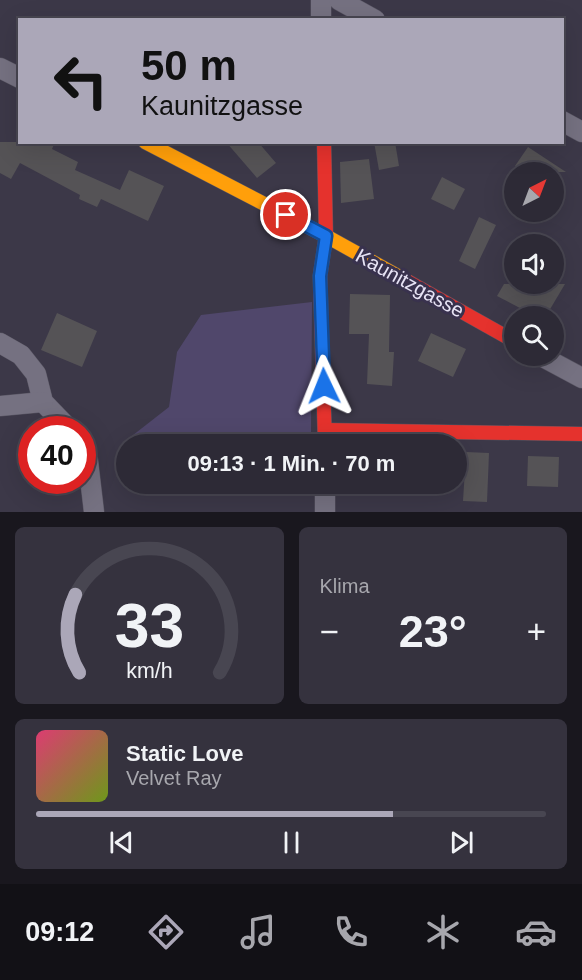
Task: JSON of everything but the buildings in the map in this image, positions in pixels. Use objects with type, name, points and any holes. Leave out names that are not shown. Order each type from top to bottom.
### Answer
[{"type":"street","points":[[321,0],[321,18]]},
{"type":"street","points":[[339,0],[371,18]]},
{"type":"street","points":[[0,68],[18,77]]},
{"type":"street","points":[[564,121],[582,132]]},
{"type":"street","name":"Kaunitzgasse","points":[[149,144],[326,236],[504,335]]},
{"type":"street","points":[[324,144],[326,236],[320,276],[325,434]]},
{"type":"street","points":[[0,343],[21,355],[36,374],[43,402],[56,416]]},
{"type":"street","points":[[560,366],[582,378]]},
{"type":"street","points":[[0,406],[43,402]]},
{"type":"street","points":[[325,430],[582,434]]},
{"type":"street","points":[[92,494],[94,512]]},
{"type":"street","points":[[325,494],[325,512]]},
{"type":"shaded area","points":[[312,302],[311,432],[134,434],[169,407],[177,352],[201,315]]},
{"type":"traffic: slow","points":[[149,144],[407,281]]},
{"type":"traffic: jam","points":[[324,144],[326,236],[320,276],[325,434]]},
{"type":"traffic: jam","points":[[407,281],[504,335]]},
{"type":"traffic: jam","points":[[325,430],[582,434]]},
{"type":"route","points":[[286,215],[326,236],[320,276],[324,386]]}]
